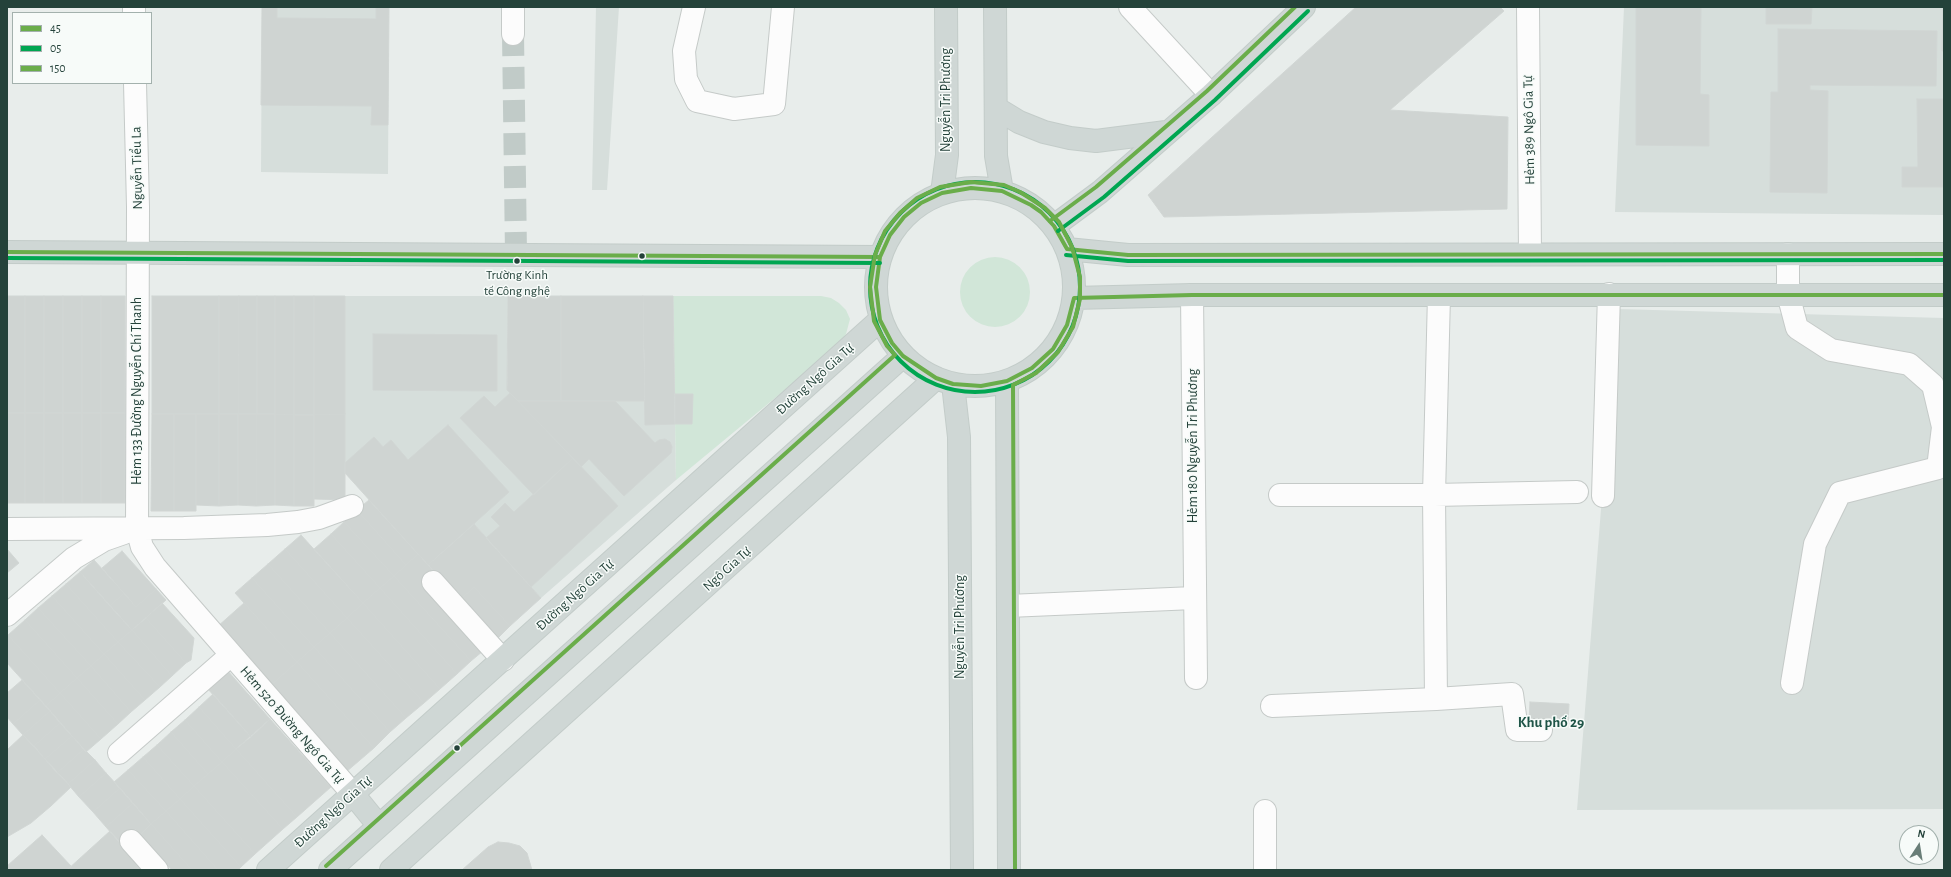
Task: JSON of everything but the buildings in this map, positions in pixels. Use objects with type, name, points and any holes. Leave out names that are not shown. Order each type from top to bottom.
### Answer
[{"type":"main road","name":"Nguyễn Tri Phương","points":[[942,193],[948,154],[946,7]]},
{"type":"main road","points":[[995,7],[996,156],[1002,191]]},
{"type":"main road","points":[[1054,226],[1100,192],[1166,132],[1211,95],[1304,7]]},
{"type":"main road","points":[[996,108],[1019,122],[1044,132],[1070,138],[1096,141],[1166,132]]},
{"type":"main road","points":[[971,188],[1002,191],[1031,205],[1041,212],[1054,226],[1067,250],[1074,278],[1074,298],[1067,325],[1053,349],[1032,368],[1007,381],[980,386],[945,381],[917,367],[903,356],[892,343],[880,320],[876,287],[880,256],[890,235],[904,217],[922,203],[942,193],[971,188]]},
{"type":"main road","points":[[1067,250],[1128,255],[1944,254]]},
{"type":"main road","points":[[7,252],[880,256]]},
{"type":"main road","points":[[1074,298],[1192,295],[1944,295]]},
{"type":"main road","name":"Đường Ngô Gia Tự","points":[[268,870],[880,320]]},
{"type":"main road","points":[[343,866],[380,826],[903,356]]},
{"type":"main road","name":"Nguyễn Tri Phương","points":[[945,381],[959,438],[962,870]]},
{"type":"main road","name":"Ngô Gia Tự","points":[[391,870],[945,381]]},
{"type":"main road","points":[[1007,381],[1010,870]]},
{"type":"main road","points":[[353,794],[380,826]]},
{"type":"street","points":[[513,7],[513,34]]},
{"type":"street","points":[[694,7],[684,51],[686,79],[697,101],[734,109],[774,104],[783,7]]},
{"type":"street","points":[[1130,7],[1211,95]]},
{"type":"street","name":"Hẻm 389 Ngô Gia Tự","points":[[1528,7],[1530,254]]},
{"type":"street","name":"Nguyễn Tiểu La","points":[[135,84],[137,253]]},
{"type":"street","name":"Hẻm 133 Đường Nguyễn Chí Thanh","points":[[137,253],[137,529]]},
{"type":"street","points":[[1788,254],[1788,294],[1797,328],[1831,350],[1909,364],[1934,385],[1943,427],[1938,468],[1840,493],[1815,544],[1792,683]]},
{"type":"street","points":[[1603,496],[1609,294]]},
{"type":"street","name":"Hẻm 180 Nguyễn Tri Phương","points":[[1192,295],[1196,678]]},
{"type":"street","points":[[1436,699],[1434,495],[1439,295]]},
{"type":"street","points":[[1280,495],[1434,495],[1577,492]]},
{"type":"street","points":[[7,529],[232,527],[298,522],[319,518],[352,506]]},
{"type":"street","points":[[7,615],[62,568],[87,550],[104,540],[137,529]]},
{"type":"street","name":"Hẻm 520 Đường Ngô Gia Tự","points":[[137,529],[142,547],[155,567],[353,794]]},
{"type":"street","points":[[433,582],[503,660]]},
{"type":"street","points":[[1008,606],[1194,598]]},
{"type":"street","name":"Hẻm 520 Đường Ngô Gia Tự","points":[[119,754],[231,655]]},
{"type":"street","points":[[1272,706],[1512,694],[1516,730],[1542,730]]},
{"type":"street","points":[[1265,810],[1265,870]]},
{"type":"street","points":[[131,841],[157,870]]},
{"type":"shaded area","points":[[262,7],[389,7],[388,174],[261,172]]},
{"type":"shaded area","points":[[596,7],[619,7],[607,190],[592,190]]},
{"type":"shaded area","points":[[1624,7],[1944,7],[1944,215],[1615,212]]},
{"type":"shaded area","points":[[345,296],[508,296],[507,390],[518,401],[645,401],[645,424],[675,424],[676,480],[541,598],[474,524],[428,565],[345,473]]},
{"type":"shaded area","points":[[1617,309],[1944,318],[1944,809],[1577,810]]},
{"type":"green space","points":[[995,257],[1008,260],[1020,267],[1027,279],[1030,292],[1027,305],[1020,317],[1008,324],[995,327],[982,324],[970,317],[963,305],[960,292],[963,279],[970,267],[982,260]]},
{"type":"green space","points":[[673,296],[821,296],[831,298],[839,303],[846,310],[850,319],[846,334],[839,345],[676,480]]},
{"type":"tunnel","points":[[513,34],[516,254]]},
{"type":"transit line","name":"150","points":[[1050,221],[1096,187],[1207,91],[1295,7]]},
{"type":"transit line","name":"05","points":[[1058,231],[1104,197],[1215,100],[1308,11]]},
{"type":"transit line","name":"150","points":[[326,866],[895,355],[887,346],[874,321],[870,287],[875,255],[885,231],[900,213],[917,198],[940,187],[971,182],[1004,185],[1020,192],[1045,208],[1059,222],[1072,247],[1080,277],[1080,299],[1073,327],[1058,352],[1036,373],[1013,385],[1015,870]]},
{"type":"transit line","name":"05","points":[[975,182],[995,184],[1024,194],[1042,206],[1056,220],[1072,247],[1078,267],[1080,287],[1078,307],[1068,336],[1056,354],[1042,368],[1015,384],[995,390],[975,392],[955,390],[926,380],[908,368],[894,354],[878,327],[872,307],[870,287],[872,267],[882,238],[894,220],[908,206],[935,190],[955,184],[975,182]]},
{"type":"transit line","name":"45","points":[[1944,254],[1128,255],[1067,249],[1054,226],[1041,212],[1031,205],[1002,191],[971,188],[942,193],[921,203],[904,217],[890,235],[880,257],[876,287],[880,320],[892,343],[903,356],[936,378],[953,384],[981,386],[1007,381],[1032,368],[1053,349],[1067,325],[1074,298],[1192,295],[1944,295]]},
{"type":"transit line","name":"45","points":[[7,252],[880,257]]},
{"type":"transit line","name":"05","points":[[1066,255],[1128,261],[1944,260]]},
{"type":"transit line","name":"05","points":[[7,258],[880,263]]},
{"type":"place","name":"Trường Kinh tế Công nghệ","points":[[517,261]]},
{"type":"district","name":"Khu phố 29","points":[[1551,722]]}]
